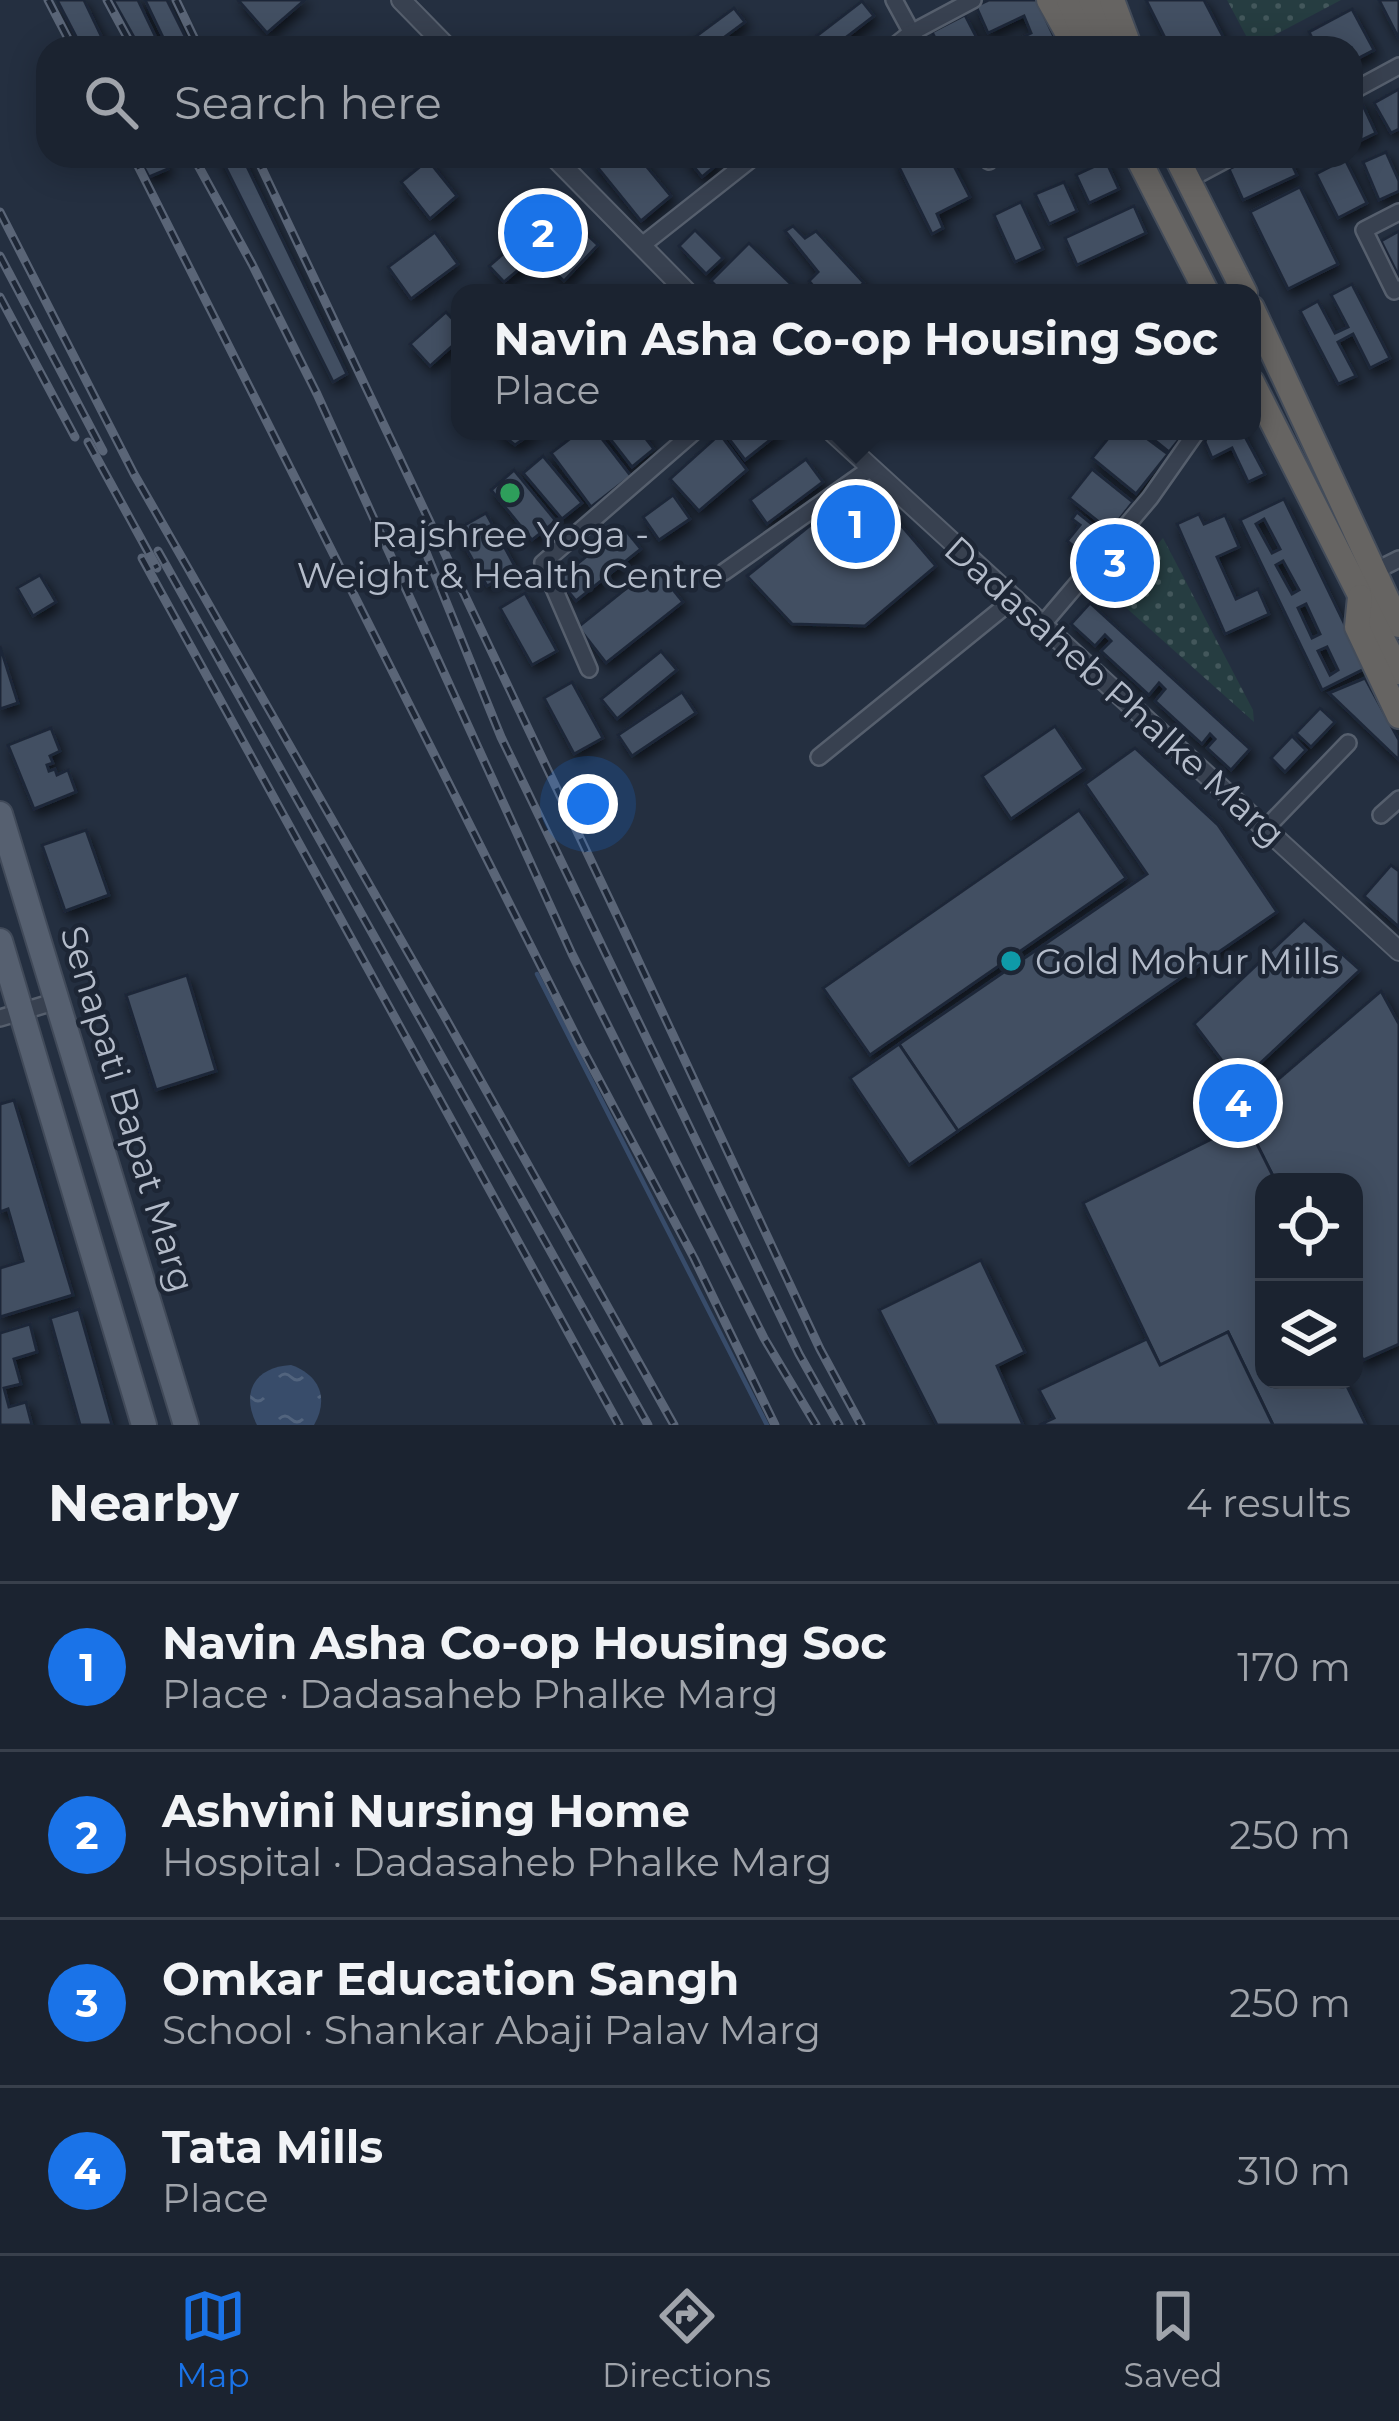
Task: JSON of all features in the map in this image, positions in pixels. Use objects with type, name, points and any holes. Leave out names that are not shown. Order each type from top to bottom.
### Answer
[{"type":"highway","points":[[1049,0],[1069,36]]},
{"type":"highway","points":[[1090,7],[1109,36]]},
{"type":"highway","points":[[1090,7],[1118,36]]},
{"type":"highway","points":[[1143,168],[1202,284]]},
{"type":"highway","points":[[1182,168],[1240,284]]},
{"type":"highway","points":[[1261,328],[1393,621],[1399,672]]},
{"type":"highway","points":[[1261,400],[1360,595],[1393,621]]},
{"type":"highway","points":[[1360,595],[1357,627],[1399,716]]},
{"type":"main road","name":"Senapati Bapat Marg","points":[[0,814],[186,1425]]},
{"type":"main road","name":"Senapati Bapat Marg","points":[[0,941],[11,1015],[144,1425]]},
{"type":"street","points":[[401,0],[436,36]]},
{"type":"street","points":[[894,0],[914,36]]},
{"type":"street","points":[[922,36],[973,0]]},
{"type":"street","points":[[1363,86],[1399,66]]},
{"type":"street","points":[[565,168],[679,284]]},
{"type":"street","points":[[641,246],[740,168]]},
{"type":"street","points":[[1188,180],[1210,168]]},
{"type":"street","points":[[1399,212],[1364,230],[1394,291],[1399,289]]},
{"type":"street","points":[[589,670],[543,563],[685,440]]},
{"type":"street","name":"Dadasaheb Phalke Marg","points":[[841,440],[1399,951]]},
{"type":"street","points":[[1043,624],[1150,498],[1191,440]]},
{"type":"street","points":[[724,572],[871,468]]},
{"type":"street","points":[[1373,572],[1399,559]]},
{"type":"street","points":[[819,757],[1015,598]]},
{"type":"street","points":[[1265,829],[1348,743]]},
{"type":"street","points":[[1381,815],[1399,800]]},
{"type":"street","points":[[11,1015],[57,1000]]},
{"type":"green space","points":[[1227,0],[1341,0],[1273,36],[1246,36]]},
{"type":"green space","points":[[1163,538],[1253,710],[1254,722],[1113,596]]},
{"type":"water","points":[[291,1365],[309,1375],[319,1389],[321,1406],[314,1425],[257,1425],[250,1402],[254,1383],[268,1371]]},
{"type":"building","points":[[57,0],[84,0],[101,36],[76,36]]},
{"type":"building","points":[[113,0],[138,0],[155,36],[133,36]]},
{"type":"building","points":[[145,0],[167,0],[185,36],[162,36]]},
{"type":"building","points":[[238,0],[305,0],[267,33]]},
{"type":"building","points":[[989,0],[1037,0],[1054,36],[1025,36],[1031,33],[1024,16],[988,33],[976,6]]},
{"type":"building","points":[[1146,0],[1204,0],[1223,36],[1164,36]]},
{"type":"building","points":[[1379,0],[1399,0],[1399,39]]},
{"type":"building","points":[[862,1],[874,16],[848,36],[816,36]]},
{"type":"building","points":[[734,8],[745,22],[726,36],[696,36]]},
{"type":"building","points":[[1352,9],[1374,50],[1363,56],[1363,36],[1311,36],[1309,32]]},
{"type":"building","points":[[965,15],[976,36],[934,36],[932,32]]},
{"type":"building","points":[[1399,89],[1399,129],[1391,133],[1374,103]]},
{"type":"building","points":[[1363,105],[1376,133],[1363,139]]},
{"type":"building","points":[[1386,152],[1399,191],[1379,200],[1363,162]]},
{"type":"building","points":[[144,168],[168,169],[149,177]]},
{"type":"building","points":[[226,168],[248,168],[347,374],[333,382]]},
{"type":"building","points":[[418,168],[434,168],[457,196],[430,219],[401,182]]},
{"type":"building","points":[[598,168],[648,168],[671,196],[641,221]]},
{"type":"building","points":[[899,168],[955,168],[970,197],[937,214],[943,228],[932,234]]},
{"type":"building","points":[[1091,168],[1109,168],[1119,189],[1089,203],[1076,175]]},
{"type":"building","points":[[1294,168],[1297,175],[1243,200],[1229,169]]},
{"type":"building","points":[[1328,168],[1350,168],[1367,203],[1338,218],[1316,174]]},
{"type":"building","points":[[1064,182],[1077,211],[1049,224],[1035,194]]},
{"type":"building","points":[[1300,187],[1338,264],[1288,289],[1250,212]]},
{"type":"building","points":[[1021,202],[1043,249],[1015,262],[994,215]]},
{"type":"building","points":[[1134,206],[1146,233],[1077,265],[1065,238]]},
{"type":"building","points":[[551,212],[566,230],[504,282],[489,266]]},
{"type":"building","points":[[793,226],[805,238],[816,231],[864,283],[812,284],[809,281],[818,272],[785,231]]},
{"type":"building","points":[[695,230],[723,258],[706,274],[679,246]]},
{"type":"building","points":[[583,231],[598,245],[564,281],[549,267]]},
{"type":"building","points":[[1399,231],[1399,275],[1398,275],[1381,241]]},
{"type":"building","points":[[435,232],[458,264],[411,299],[388,267]]},
{"type":"building","points":[[749,243],[791,284],[714,284],[711,281]]},
{"type":"building","points":[[1352,284],[1390,358],[1370,368],[1353,334],[1338,342],[1356,376],[1338,384],[1300,311],[1318,301],[1335,333],[1348,327],[1331,295]]},
{"type":"building","points":[[446,312],[451,317],[451,347],[430,366],[410,344]]},
{"type":"building","points":[[568,440],[603,440],[631,476],[591,507],[551,453]]},
{"type":"building","points":[[611,440],[647,440],[654,449],[632,467]]},
{"type":"building","points":[[713,440],[724,440],[747,470],[699,511],[670,479]]},
{"type":"building","points":[[730,440],[770,440],[745,460]]},
{"type":"building","points":[[1107,440],[1149,440],[1168,454],[1136,494],[1092,458]]},
{"type":"building","points":[[1154,440],[1179,440],[1169,452]]},
{"type":"building","points":[[1247,440],[1265,474],[1248,482],[1232,448],[1212,458],[1205,442]]},
{"type":"building","points":[[543,456],[582,503],[562,519],[523,473]]},
{"type":"building","points":[[806,459],[823,482],[767,524],[750,500]]},
{"type":"building","points":[[1092,469],[1133,502],[1110,531],[1069,498]]},
{"type":"building","points":[[514,470],[556,521],[532,540],[491,490]]},
{"type":"building","points":[[864,482],[936,566],[865,626],[792,624],[747,576]]},
{"type":"building","points":[[673,495],[690,519],[659,540],[643,517]]},
{"type":"building","points":[[1284,499],[1366,668],[1322,690],[1240,520]],"holes":[[[1264,519],[1280,549],[1272,553],[1256,524]],[[1283,561],[1299,590],[1292,594],[1276,565]],[[1306,604],[1320,634],[1312,638],[1298,608]],[[1327,647],[1338,670],[1330,675],[1318,651]]]},
{"type":"building","points":[[1077,512],[1103,533],[1085,555],[1067,541],[1080,525],[1072,519]]},
{"type":"building","points":[[486,513],[517,570],[487,586],[456,530]]},
{"type":"building","points":[[1199,514],[1204,524],[1225,515],[1239,547],[1217,557],[1236,599],[1258,589],[1269,614],[1225,634],[1177,524]]},
{"type":"building","points":[[623,527],[641,549],[576,601],[558,579]]},
{"type":"building","points":[[1122,538],[1138,551],[1106,588],[1091,575]]},
{"type":"building","points":[[654,566],[683,602],[606,663],[578,627]]},
{"type":"building","points":[[40,575],[56,602],[33,616],[17,588]]},
{"type":"building","points":[[525,593],[557,651],[532,665],[500,608]]},
{"type":"building","points":[[1090,603],[1250,749],[1231,770],[1207,748],[1215,739],[1210,734],[1202,744],[1155,701],[1165,689],[1159,683],[1149,695],[1101,651],[1111,641],[1105,635],[1095,646],[1071,624]]},
{"type":"building","points":[[0,646],[18,703],[0,709]]},
{"type":"building","points":[[661,651],[677,670],[617,719],[601,699]]},
{"type":"building","points":[[1365,678],[1399,740],[1399,760],[1329,693]]},
{"type":"building","points":[[572,682],[603,738],[574,754],[544,698]]},
{"type":"building","points":[[682,692],[696,713],[632,756],[618,735]]},
{"type":"building","points":[[1320,708],[1335,722],[1311,747],[1296,733]]},
{"type":"building","points":[[1055,726],[1084,769],[1011,819],[982,776]]},
{"type":"building","points":[[51,728],[60,751],[50,756],[49,771],[55,769],[57,775],[68,770],[76,792],[34,809],[8,745]]},
{"type":"building","points":[[1292,736],[1306,750],[1285,772],[1271,758]]},
{"type":"building","points":[[1135,748],[1218,825],[1277,912],[958,1131],[899,1044],[1147,874],[1085,784]]},
{"type":"building","points":[[1079,810],[1126,878],[870,1055],[823,988]]},
{"type":"building","points":[[86,830],[109,895],[65,911],[42,845]]},
{"type":"building","points":[[1391,865],[1399,871],[1399,927],[1364,896]]},
{"type":"building","points":[[1304,920],[1360,970],[1239,1083],[1194,1024]]},
{"type":"building","points":[[187,975],[216,1071],[156,1090],[126,995]]},
{"type":"building","points":[[1381,991],[1399,1024],[1399,1344],[1363,1360],[1363,1173],[1271,1173],[1240,1112]]},
{"type":"building","points":[[899,1044],[958,1131],[909,1165],[850,1078]]},
{"type":"building","points":[[14,1100],[73,1295],[0,1317],[0,1268],[23,1261],[8,1209],[0,1212],[0,1104]]},
{"type":"building","points":[[1246,1122],[1272,1173],[1255,1173],[1255,1388],[1228,1332],[1160,1365],[1083,1203]]},
{"type":"building","points":[[981,1260],[1025,1352],[997,1366],[1023,1425],[937,1425],[879,1310]]},
{"type":"building","points":[[79,1309],[112,1425],[80,1425],[50,1318]]},
{"type":"building","points":[[30,1324],[37,1352],[14,1359],[21,1384],[4,1388],[9,1407],[26,1402],[32,1425],[0,1425],[0,1333]]},
{"type":"building","points":[[1228,1332],[1273,1425],[1039,1425],[1054,1418],[1039,1390],[1147,1339],[1160,1365]]},
{"type":"building","points":[[1256,1389],[1348,1389],[1366,1425],[1273,1425]]},
{"type":"waterway","points":[[537,974],[767,1425]]},
{"type":"railway","points":[[48,0],[67,36]]},
{"type":"railway","points":[[107,0],[126,36]]},
{"type":"railway","points":[[176,0],[193,36]]},
{"type":"railway","points":[[139,168],[775,1425]]},
{"type":"railway","points":[[200,168],[317,394],[572,954],[764,1338],[816,1425]]},
{"type":"railway","points":[[262,168],[820,1349],[861,1425]]},
{"type":"railway","points":[[0,212],[134,474],[674,1425]]},
{"type":"railway","points":[[0,256],[103,451]]},
{"type":"railway","points":[[0,297],[75,437]]},
{"type":"railway","points":[[88,442],[157,568]]},
{"type":"railway","points":[[419,535],[501,737],[799,1354],[839,1425]]},
{"type":"railway","points":[[158,551],[648,1425]]},
{"type":"railway","points":[[142,558],[619,1425]]},
{"type":"place","name":"Ashvini Nursing Home","points":[[543,233]]},
{"type":"place","name":"Rajshree Yoga - Weight & Health Centre","points":[[510,493]]},
{"type":"place","name":"Navin Asha Co-op Housing Soc","points":[[856,524]]},
{"type":"place","name":"Omkar Education Sangh","points":[[1115,563]]},
{"type":"place","name":"Gold Mohur Mills","points":[[1011,961]]},
{"type":"place","name":"Tata Mills","points":[[1238,1103]]}]
